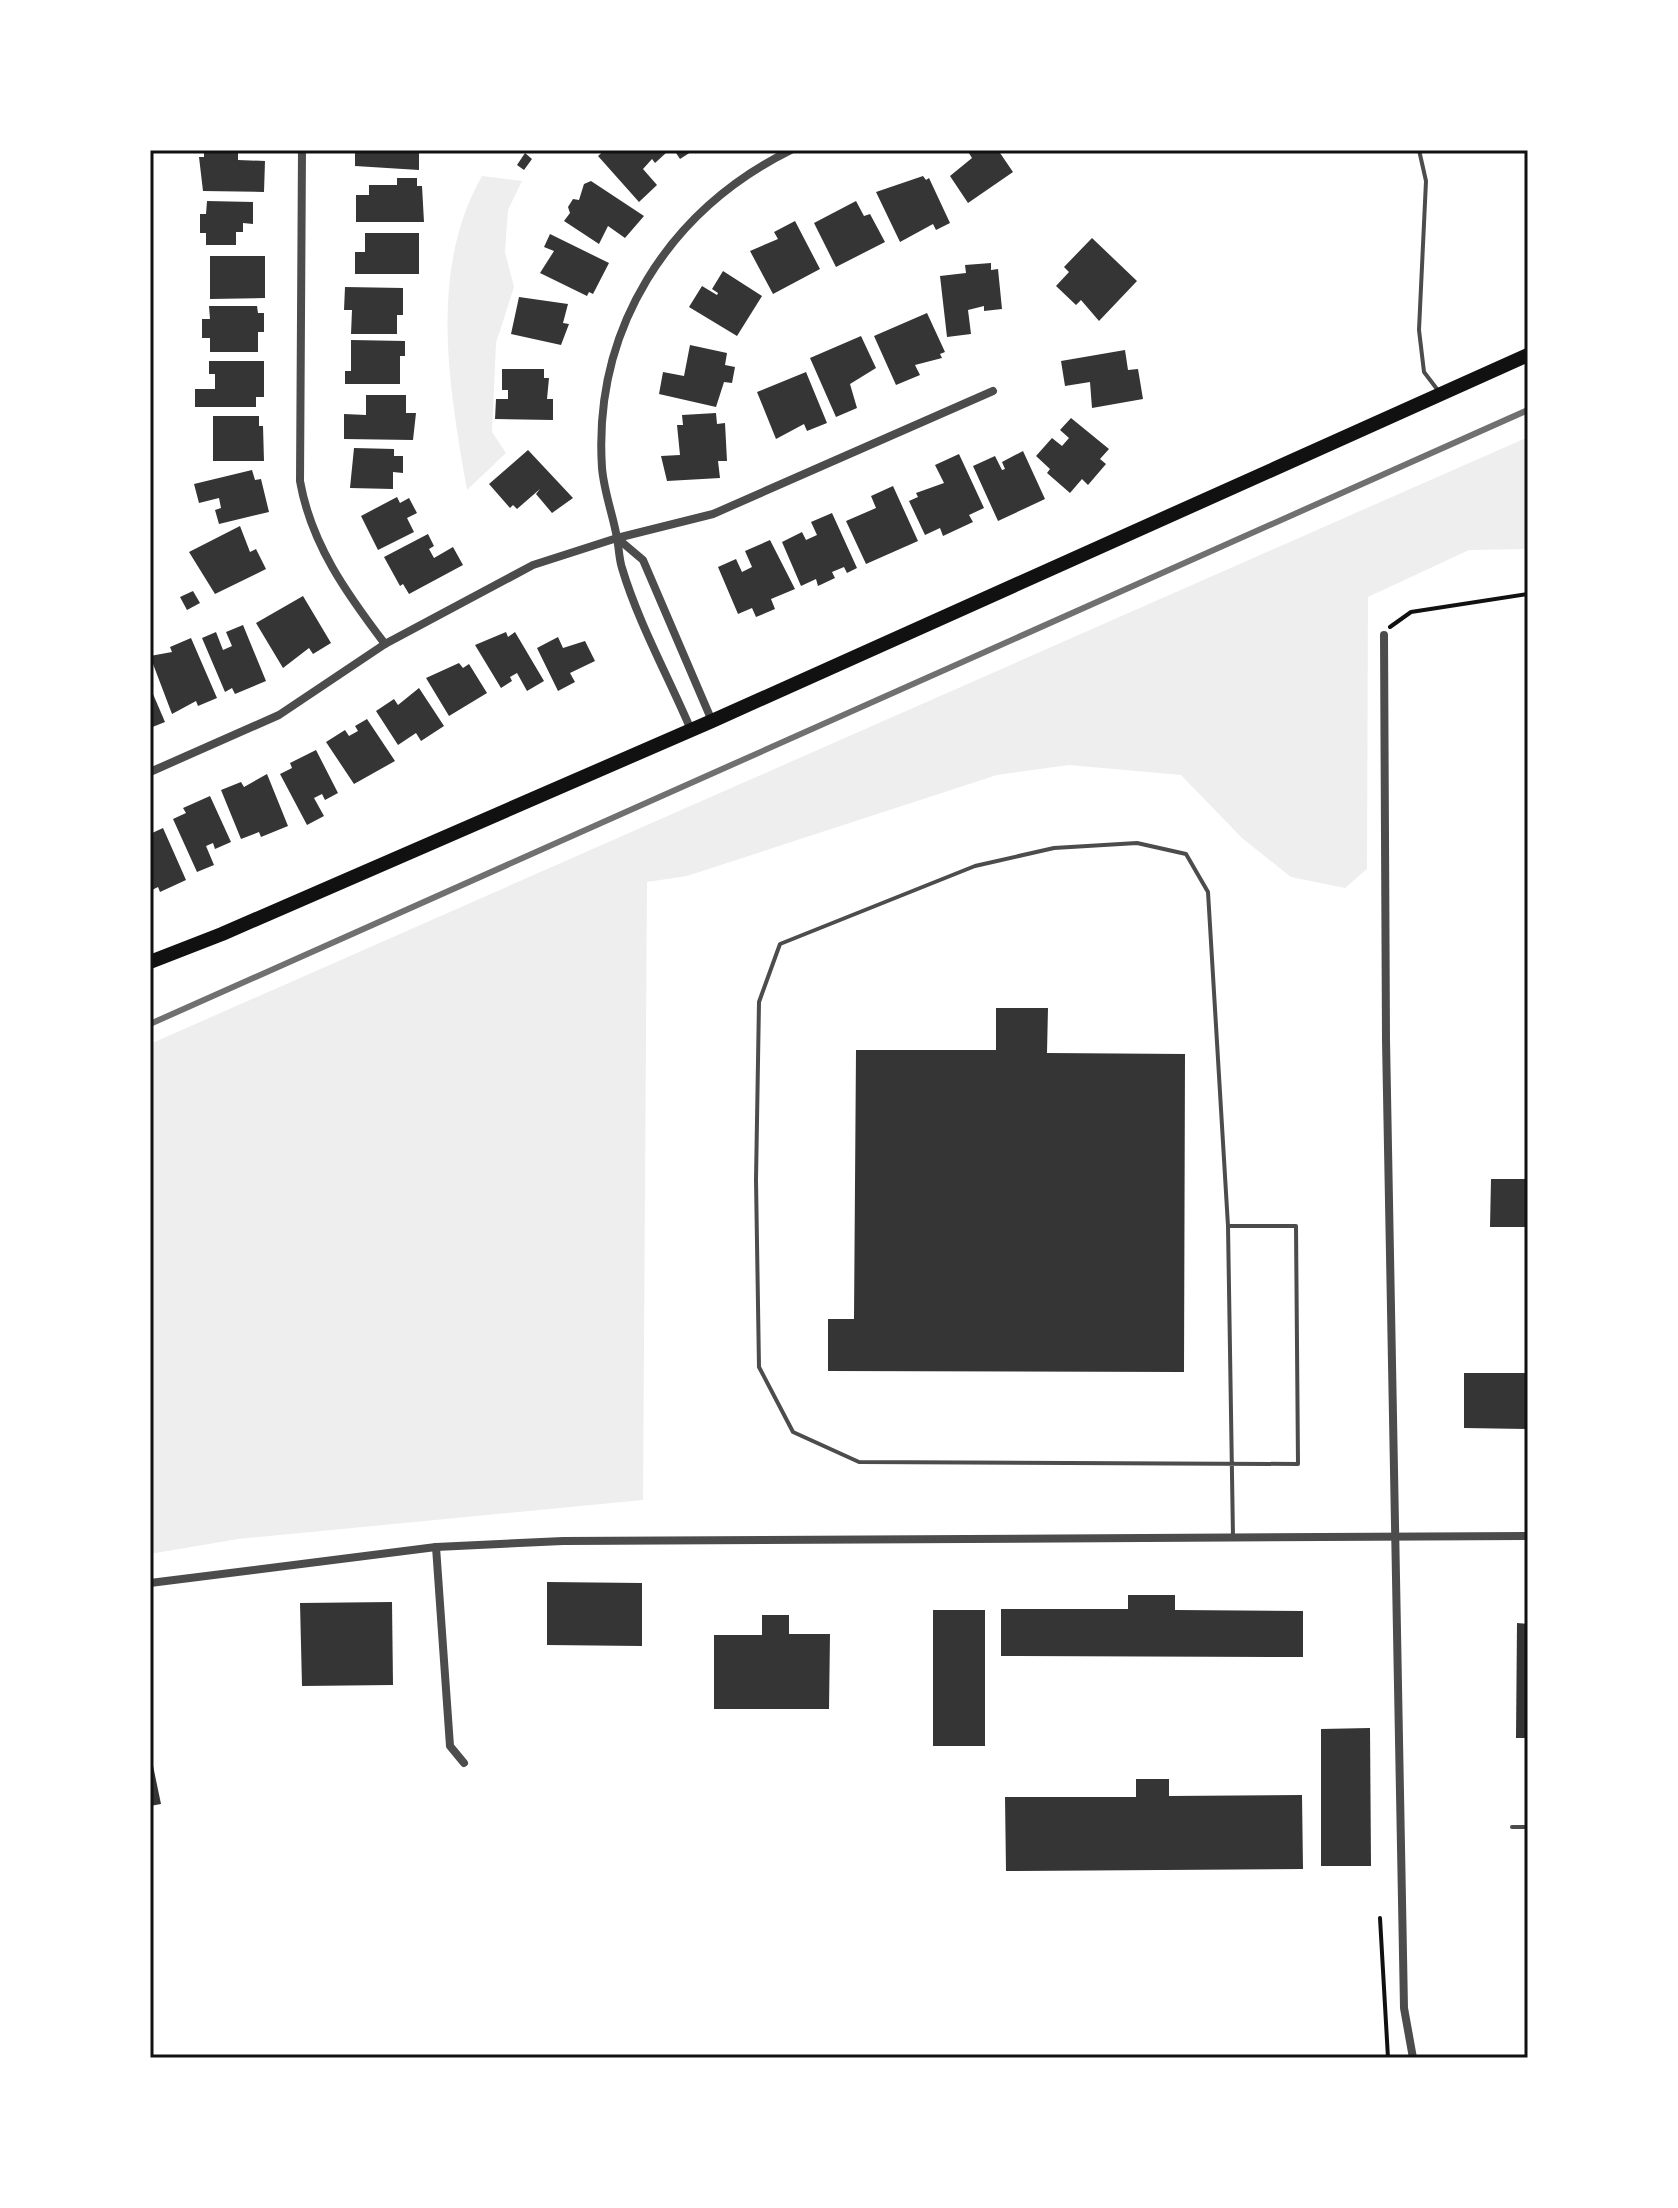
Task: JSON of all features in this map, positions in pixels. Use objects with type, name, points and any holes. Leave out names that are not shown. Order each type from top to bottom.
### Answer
[{"type":"main road","points":[[150,962],[222,934],[712,721],[1528,355]]},
{"type":"street","points":[[302,150],[300,481],[306,517],[319,546],[385,644]]},
{"type":"street","points":[[691,730],[622,568],[602,470],[601,431],[607,378],[623,324],[646,277],[683,228],[747,174],[791,150]]},
{"type":"street","points":[[150,772],[279,715],[385,644],[533,565],[617,538],[713,514],[993,391]]},
{"type":"street","points":[[617,538],[643,560],[712,721]]},
{"type":"street","points":[[1384,635],[1386,1040],[1404,2008],[1413,2058]]},
{"type":"street","points":[[150,1583],[436,1547],[563,1541],[1528,1536]]},
{"type":"street","points":[[436,1547],[450,1746],[464,1763]]},
{"type":"lane","points":[[1419,150],[1426,181],[1419,330],[1424,372],[1441,394]]},
{"type":"lane","points":[[1228,1226],[1296,1226],[1298,1464],[1233,1464],[859,1462],[793,1432],[759,1367],[756,1180],[759,1002],[780,944],[975,866],[1054,848],[1137,843],[1186,854],[1208,892],[1228,1226],[1233,1464],[1233,1539]]},
{"type":"lane","points":[[1512,1827],[1528,1827]]},
{"type":"path","points":[[1384,635],[1394,622],[1411,612],[1528,594]]},
{"type":"path","points":[[1380,1918],[1388,2058]]},
{"type":"shaded area","points":[[482,176],[522,181],[508,210],[505,252],[514,287],[496,343],[492,432],[506,453],[467,490],[450,370],[449,290],[454,251],[465,213]]},
{"type":"shaded area","points":[[1528,437],[1528,549],[1469,550],[1368,597],[1367,869],[1345,888],[1291,877],[1242,838],[1181,775],[1069,765],[997,775],[687,876],[647,882],[643,1500],[238,1539],[150,1554],[150,1044]]},
{"type":"building","points":[[204,150],[238,150],[238,160],[265,161],[264,192],[203,191],[199,157],[204,157]]},
{"type":"building","points":[[355,150],[419,152],[419,170],[355,166]]},
{"type":"building","points":[[605,150],[663,150],[666,153],[655,163],[652,159],[643,169],[657,185],[639,202],[598,156]]},
{"type":"building","points":[[674,150],[694,150],[680,159]]},
{"type":"building","points":[[967,150],[998,150],[1013,172],[968,203],[950,176],[972,158]]},
{"type":"building","points":[[525,153],[532,159],[524,170],[517,165]]},
{"type":"building","points":[[923,176],[926,180],[929,178],[950,223],[936,230],[933,224],[900,242],[876,192]]},
{"type":"building","points":[[397,178],[417,178],[417,186],[422,186],[424,222],[356,222],[356,195],[369,195],[369,185],[397,185]]},
{"type":"building","points":[[591,181],[644,216],[625,238],[608,226],[599,244],[564,221],[570,213],[568,207],[573,199],[579,200],[584,184]]},
{"type":"building","points":[[207,201],[253,202],[253,224],[243,223],[243,232],[236,232],[236,245],[206,245],[206,233],[200,233],[200,214],[206,214]]},
{"type":"building","points":[[856,201],[864,216],[870,214],[885,242],[836,267],[814,223]]},
{"type":"building","points":[[795,221],[820,269],[773,294],[750,251],[778,239],[774,232]]},
{"type":"building","points":[[365,233],[419,233],[419,274],[355,274],[355,252],[365,252]]},
{"type":"building","points":[[550,234],[609,263],[593,294],[589,292],[587,296],[540,273],[554,251],[544,247]]},
{"type":"building","points":[[1092,238],[1137,281],[1099,321],[1081,300],[1076,305],[1056,286],[1069,272],[1064,267]]},
{"type":"building","points":[[210,256],[265,256],[265,298],[210,299]]},
{"type":"building","points":[[991,263],[991,270],[998,269],[1002,309],[984,311],[984,306],[968,310],[971,334],[947,337],[940,276],[966,273],[965,265]]},
{"type":"building","points":[[723,271],[762,296],[737,336],[689,307],[702,286],[717,295],[712,289]]},
{"type":"building","points":[[345,287],[403,288],[403,315],[397,315],[397,334],[351,334],[352,310],[344,310]]},
{"type":"building","points":[[519,297],[568,304],[563,323],[569,324],[561,345],[511,334]]},
{"type":"building","points":[[209,306],[257,306],[258,313],[264,313],[264,332],[258,332],[258,352],[210,352],[210,338],[202,338],[202,319],[210,319]]},
{"type":"building","points":[[927,313],[945,352],[940,354],[942,358],[915,365],[920,375],[896,385],[874,336]]},
{"type":"building","points":[[861,336],[876,368],[850,384],[857,408],[836,417],[810,358]]},
{"type":"building","points":[[351,340],[405,341],[405,356],[400,356],[400,384],[345,384],[345,371],[351,371]]},
{"type":"building","points":[[690,345],[727,353],[725,365],[735,367],[732,383],[724,382],[716,407],[659,394],[663,372],[684,376]]},
{"type":"building","points":[[1125,350],[1128,370],[1138,369],[1143,399],[1092,408],[1090,382],[1065,386],[1061,361]]},
{"type":"building","points":[[209,361],[264,361],[264,397],[256,397],[256,407],[195,407],[195,389],[215,389],[215,374],[209,374]]},
{"type":"building","points":[[502,369],[544,369],[544,378],[549,378],[547,399],[553,399],[553,420],[495,419],[496,399],[508,399],[508,390],[502,390]]},
{"type":"building","points":[[806,372],[827,423],[807,431],[804,424],[776,439],[757,392]]},
{"type":"building","points":[[366,395],[406,395],[406,413],[416,413],[413,440],[344,439],[344,414],[366,415]]},
{"type":"building","points":[[716,413],[717,424],[725,423],[727,461],[718,461],[720,478],[667,481],[661,456],[680,455],[677,425],[683,425],[682,415]]},
{"type":"building","points":[[213,416],[259,416],[259,426],[263,426],[264,461],[213,461]]},
{"type":"building","points":[[1071,418],[1109,449],[1100,459],[1106,464],[1088,485],[1082,479],[1070,493],[1047,473],[1050,469],[1036,456],[1052,438],[1062,446],[1069,438],[1060,430]]},
{"type":"building","points":[[354,448],[394,449],[394,456],[403,456],[403,473],[393,472],[393,489],[350,488]]},
{"type":"building","points":[[528,450],[573,498],[552,513],[536,494],[540,489],[517,509],[513,505],[510,508],[489,484]]},
{"type":"building","points":[[1023,451],[1045,499],[998,521],[973,466],[995,456],[1002,470],[1005,469],[1002,462]]},
{"type":"building","points":[[959,454],[984,508],[969,515],[973,522],[943,536],[940,528],[925,535],[909,501],[918,497],[916,493],[944,483],[935,465]]},
{"type":"building","points":[[252,470],[255,480],[261,479],[269,512],[219,524],[215,510],[221,508],[219,498],[199,503],[194,484]]},
{"type":"building","points":[[893,486],[918,541],[866,564],[846,521],[876,508],[871,496]]},
{"type":"building","points":[[397,497],[400,503],[409,498],[417,513],[407,518],[414,532],[378,550],[361,516]]},
{"type":"building","points":[[832,513],[857,568],[847,573],[844,567],[832,572],[835,578],[818,586],[816,579],[801,586],[782,542],[802,532],[806,540],[817,535],[811,522]]},
{"type":"building","points":[[240,526],[250,552],[256,549],[266,569],[215,594],[189,552]]},
{"type":"building","points":[[428,534],[434,546],[429,549],[434,558],[453,547],[463,565],[409,594],[403,584],[400,586],[384,557]]},
{"type":"building","points":[[770,540],[795,589],[771,599],[775,609],[756,617],[752,608],[738,614],[718,567],[736,559],[742,572],[752,567],[745,551]]},
{"type":"building","points":[[193,591],[200,603],[187,610],[180,597]]},
{"type":"building","points":[[303,596],[331,643],[313,654],[309,648],[283,668],[256,623]]},
{"type":"building","points":[[243,625],[266,681],[235,694],[232,688],[225,692],[202,638],[216,632],[223,650],[232,646],[226,632]]},
{"type":"building","points":[[506,632],[508,637],[515,632],[544,681],[527,691],[517,673],[510,677],[512,681],[501,688],[475,645]]},
{"type":"building","points":[[558,637],[563,648],[585,641],[595,661],[570,673],[575,682],[558,691],[537,648]]},
{"type":"building","points":[[191,638],[217,698],[198,706],[196,701],[172,714],[150,656],[172,652],[170,647]]},
{"type":"building","points":[[459,663],[463,668],[469,664],[487,693],[449,716],[426,678]]},
{"type":"building","points":[[150,687],[165,722],[150,728]]},
{"type":"building","points":[[419,688],[444,726],[421,741],[416,733],[398,745],[376,711],[394,699],[398,705]]},
{"type":"building","points":[[367,719],[395,761],[354,784],[326,742],[345,730],[349,736],[358,731],[355,726]]},
{"type":"building","points":[[316,750],[338,793],[325,800],[322,794],[314,798],[324,816],[307,825],[280,774],[292,768],[290,763]]},
{"type":"building","points":[[267,774],[288,826],[261,837],[259,832],[241,839],[221,790],[241,782],[244,787]]},
{"type":"building","points":[[210,796],[231,842],[215,849],[213,843],[206,846],[214,865],[197,872],[173,819],[186,813],[183,808]]},
{"type":"building","points":[[163,828],[186,880],[160,892],[158,887],[150,891],[150,834]]},
{"type":"building","points":[[996,1008],[1048,1008],[1047,1053],[1185,1054],[1184,1372],[828,1371],[828,1319],[854,1319],[856,1050],[996,1050]]},
{"type":"building","points":[[1491,1179],[1528,1179],[1528,1227],[1490,1227]]},
{"type":"building","points":[[1464,1373],[1528,1373],[1528,1429],[1464,1428]]},
{"type":"building","points":[[547,1582],[642,1583],[642,1646],[547,1645]]},
{"type":"building","points":[[1128,1595],[1175,1595],[1175,1610],[1303,1611],[1303,1657],[1001,1656],[1001,1609],[1128,1609]]},
{"type":"building","points":[[392,1602],[393,1685],[302,1686],[300,1603]]},
{"type":"building","points":[[933,1610],[985,1610],[985,1746],[933,1746]]},
{"type":"building","points":[[762,1615],[789,1615],[789,1634],[830,1634],[829,1709],[714,1709],[714,1635],[762,1635]]},
{"type":"building","points":[[1517,1623],[1528,1624],[1528,1738],[1516,1738]]},
{"type":"building","points":[[1370,1728],[1371,1866],[1321,1866],[1321,1729]]},
{"type":"building","points":[[150,1751],[161,1804],[150,1806]]},
{"type":"building","points":[[1136,1779],[1169,1779],[1169,1796],[1302,1795],[1303,1869],[1006,1871],[1005,1797],[1136,1797]]},
{"type":"railway","points":[[150,1024],[1528,410]]}]
